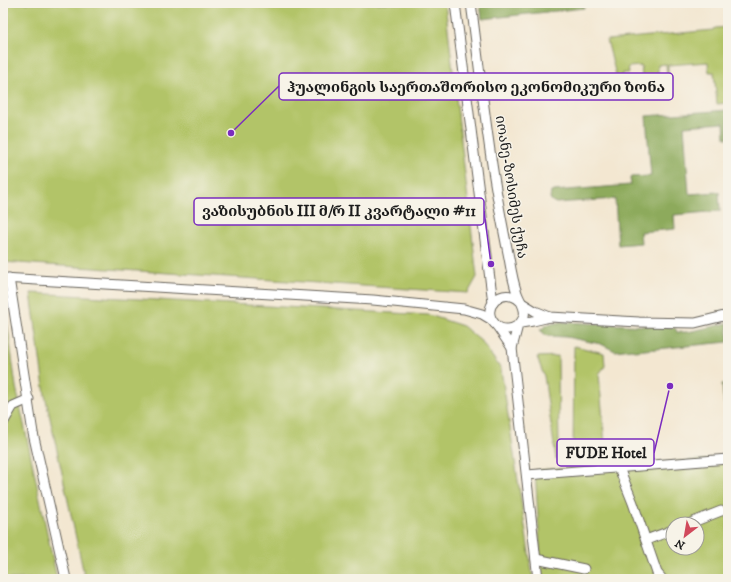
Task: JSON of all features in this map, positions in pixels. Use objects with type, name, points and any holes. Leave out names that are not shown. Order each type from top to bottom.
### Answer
[{"type":"street","points":[[455,3],[492,304],[490,313],[494,323],[512,348]]},
{"type":"street","name":"იოანე-ზოსიმეს ქუჩა","points":[[471,3],[495,185],[510,266],[521,302]]},
{"type":"street","points":[[66,579],[33,433],[29,399],[6,278],[373,300],[464,309],[478,308],[492,304],[498,298],[503,296],[514,296],[535,311],[550,317]]},
{"type":"street","points":[[521,302],[524,309],[524,315],[519,324],[512,348],[538,579]]},
{"type":"street","points":[[464,309],[482,314],[504,329],[550,317],[639,322],[695,323],[728,315]]},
{"type":"street","points":[[3,422],[13,406],[29,399]]},
{"type":"street","points":[[527,475],[728,459]]},
{"type":"street","points":[[619,468],[657,573],[662,579]]},
{"type":"street","points":[[705,517],[721,511]]},
{"type":"street","points":[[646,540],[665,533]]},
{"type":"street","points":[[536,559],[584,569]]},
{"type":"green space","points":[[3,3],[445,3],[477,277],[468,293],[3,262]]},
{"type":"green space","points":[[480,3],[583,3],[584,8],[482,19]]},
{"type":"green space","points":[[728,27],[728,103],[717,104],[714,72],[709,72],[708,62],[668,65],[668,75],[666,64],[658,65],[658,76],[642,77],[641,66],[628,67],[629,73],[622,73],[622,79],[617,79],[607,40],[713,30],[715,28]]},
{"type":"green space","points":[[728,110],[728,138],[725,138],[724,123],[684,126],[689,194],[719,192],[720,211],[674,215],[675,229],[640,232],[641,243],[618,245],[615,199],[556,203],[550,198],[551,192],[554,191],[631,185],[630,177],[651,176],[646,116]]},
{"type":"green space","points":[[3,292],[16,387],[57,579],[3,579]]},
{"type":"green space","points":[[31,293],[429,315],[463,326],[482,342],[501,369],[533,579],[85,579],[45,395]]},
{"type":"green space","points":[[561,322],[670,327],[675,328],[677,332],[688,332],[728,323],[728,342],[634,351],[632,349],[615,351],[601,344],[566,337],[547,336],[540,330],[547,325]]},
{"type":"green space","points":[[574,346],[604,353],[605,366],[599,374],[606,456],[573,459]]},
{"type":"green space","points":[[558,356],[559,458],[556,459],[544,376],[537,357]]},
{"type":"green space","points":[[722,384],[728,384],[728,404],[724,404]]},
{"type":"green space","points":[[728,458],[728,579],[542,579],[535,470]]},
{"type":"place","name":"ჰუალინგის საერთაშორისო ეკონომიკური ზონა","points":[[231,133]]},
{"type":"place","name":"ვაზისუბნის III მ/რ II კვარტალი #11","points":[[491,264]]},
{"type":"place","name":"FUDE Hotel","points":[[670,386]]}]
